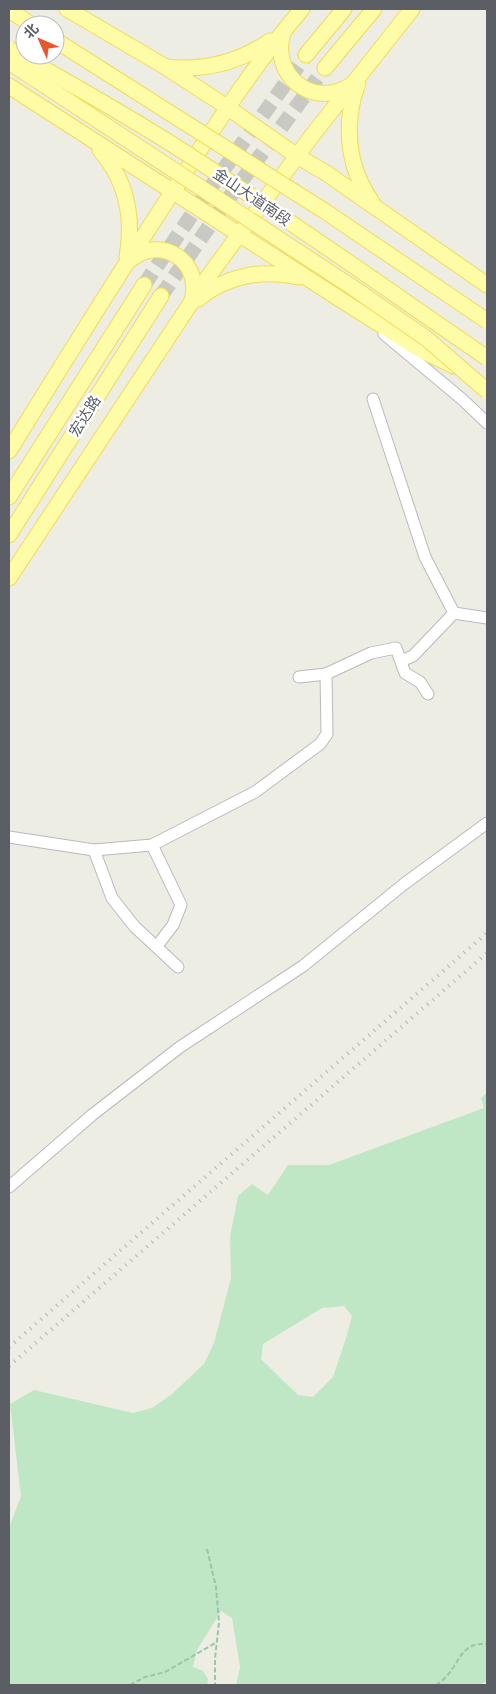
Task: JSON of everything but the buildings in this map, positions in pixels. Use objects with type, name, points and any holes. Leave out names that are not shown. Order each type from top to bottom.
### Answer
[{"type":"main road","points":[[67,9],[164,66],[227,107],[484,282]]},
{"type":"main road","points":[[306,55],[344,9]]},
{"type":"main road","points":[[325,68],[374,9]]},
{"type":"main road","points":[[9,578],[239,235],[297,156],[412,9]]},
{"type":"main road","points":[[164,66],[206,67],[234,61],[254,52],[272,40],[292,20]]},
{"type":"main road","points":[[292,20],[280,49],[280,58],[287,74],[300,86],[316,92],[341,90],[355,81]]},
{"type":"main road","points":[[9,451],[125,265],[227,107],[292,20]]},
{"type":"main road","name":"金山大道南段","points":[[65,46],[326,212],[487,321]]},
{"type":"main road","name":"金山大道南段","points":[[9,49],[178,148],[487,358]]},
{"type":"main road","points":[[9,62],[428,339],[487,391]]},
{"type":"main road","points":[[366,68],[351,106],[350,147],[360,180],[377,209]]},
{"type":"main road","points":[[9,86],[418,349],[487,382]]},
{"type":"main road","points":[[82,134],[109,161],[122,184],[126,196],[130,239],[125,265]]},
{"type":"main road","points":[[125,265],[138,254],[153,250],[176,255],[183,260],[192,274],[194,291],[188,309]]},
{"type":"main road","points":[[188,309],[216,287],[227,281],[251,274],[276,273],[313,282]]},
{"type":"main road","name":"宏达路","points":[[9,497],[144,285]]},
{"type":"main road","name":"宏达路","points":[[9,535],[161,296]]},
{"type":"street","points":[[346,304],[463,400],[487,423]]},
{"type":"street","points":[[373,399],[425,557],[454,613]]},
{"type":"street","points":[[454,613],[487,618]]},
{"type":"street","points":[[401,661],[413,656],[454,613]]},
{"type":"street","points":[[299,676],[326,674],[371,653],[396,648],[405,673],[420,682],[428,694]]},
{"type":"street","points":[[9,837],[94,850],[152,845],[255,792],[320,744],[327,734],[326,674]]},
{"type":"street","points":[[9,1187],[92,1115],[180,1047],[303,966],[404,884],[487,823]]},
{"type":"street","points":[[152,845],[181,905],[173,925],[157,946]]},
{"type":"street","points":[[94,850],[112,898],[135,927],[178,968]]},
{"type":"path","points":[[207,1550],[216,1587],[219,1622],[215,1685]]},
{"type":"path","points":[[130,1685],[145,1677],[165,1672],[217,1642]]},
{"type":"path","points":[[436,1685],[446,1677],[462,1653],[476,1643],[487,1644]]},
{"type":"green space","points":[[487,1092],[487,1681],[479,1685],[236,1685],[240,1667],[232,1618],[221,1611],[197,1650],[193,1667],[203,1671],[208,1679],[207,1685],[9,1685],[9,1528],[21,1496],[10,1404],[34,1390],[133,1413],[152,1408],[172,1394],[204,1364],[214,1343],[231,1278],[230,1237],[238,1196],[252,1184],[268,1195],[288,1165],[329,1165],[484,1108],[481,1098]],"holes":[[[344,1306],[352,1316],[333,1377],[313,1397],[298,1395],[261,1359],[263,1344],[322,1308]]]},
{"type":"tunnel","points":[[144,285],[208,191],[306,55]]},
{"type":"tunnel","points":[[161,296],[226,202],[325,68]]},
{"type":"railway","points":[[9,1347],[487,933]]},
{"type":"railway","points":[[9,1366],[487,953]]}]
